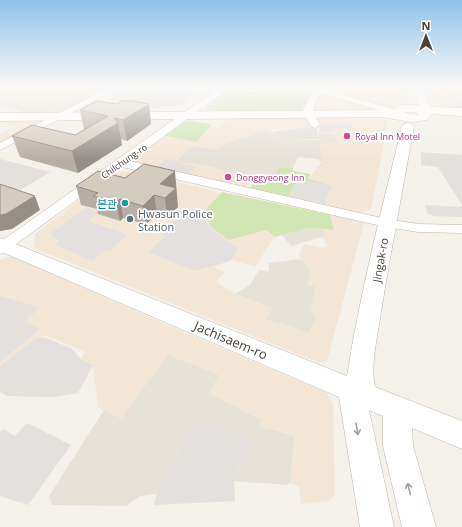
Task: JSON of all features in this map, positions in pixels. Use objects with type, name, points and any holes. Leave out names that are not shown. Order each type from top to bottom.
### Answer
[{"type":"street","points":[[0,147],[70,111]]},
{"type":"street","name":"Chilchung-ro","points":[[2,246],[196,111]]},
{"type":"street","points":[[308,111],[313,119]]},
{"type":"street","points":[[395,111],[407,114]]},
{"type":"street","points":[[0,117],[190,115],[313,119],[462,112]]},
{"type":"street","name":"Jingak-ro","points":[[376,527],[357,393],[364,345],[386,223],[392,205],[407,114]]},
{"type":"street","points":[[122,163],[386,223],[424,228],[462,229]]},
{"type":"street","name":"Jachisaem-ro","points":[[2,246],[462,435]]},
{"type":"street","points":[[397,409],[398,446],[419,527]]},
{"type":"shaded area","points":[[20,111],[67,111],[66,111],[27,113]]},
{"type":"shaded area","points":[[315,111],[374,111],[316,111]]},
{"type":"shaded area","points":[[377,116],[388,121],[371,209],[359,213],[288,197],[298,179],[323,184],[308,179],[322,162],[319,144],[338,143],[335,135],[319,132],[318,125],[267,130],[221,145],[217,149],[192,146],[176,160],[188,164],[195,163],[250,177],[246,189],[131,162],[131,158],[163,136],[196,142],[210,127],[220,128],[228,119]]},
{"type":"shaded area","points":[[5,120],[34,120],[40,121],[40,123],[2,143],[0,142],[0,134],[16,127],[2,122]]},
{"type":"shaded area","points":[[335,123],[352,123],[353,125],[351,128],[335,128],[336,132],[321,132],[318,125],[335,125]]},
{"type":"shaded area","points":[[313,126],[317,129],[319,139],[281,140],[272,132]]},
{"type":"shaded area","points":[[267,130],[272,132],[280,140],[319,140],[319,132],[335,135],[339,144],[322,162],[317,159],[298,157],[293,168],[279,168],[278,175],[268,182],[195,163],[188,164],[176,161],[192,146],[217,149],[221,145]]},
{"type":"shaded area","points":[[421,152],[462,155],[462,205],[438,167],[421,165]]},
{"type":"shaded area","points":[[0,159],[50,172],[17,192],[6,189],[10,186],[0,183]]},
{"type":"shaded area","points":[[167,159],[196,167],[186,175],[157,167]]},
{"type":"shaded area","points":[[118,171],[141,173],[221,193],[203,212],[229,240],[265,230],[274,237],[255,267],[232,260],[214,267],[225,272],[216,282],[237,295],[272,308],[265,319],[309,333],[316,318],[310,309],[316,287],[308,285],[311,270],[299,255],[304,244],[323,248],[328,246],[322,237],[326,230],[334,230],[330,215],[364,223],[327,361],[320,363],[34,248],[35,234]]},
{"type":"shaded area","points":[[299,179],[332,186],[324,204],[289,196]]},
{"type":"shaded area","points":[[425,205],[462,207],[462,217],[434,216],[428,214]]},
{"type":"shaded area","points":[[86,208],[99,212],[89,221],[128,235],[109,251],[105,250],[92,261],[56,245],[59,241],[50,234]]},
{"type":"shaded area","points":[[182,211],[196,215],[199,212],[202,213],[209,227],[238,249],[230,261],[194,271],[149,252],[165,236],[160,234]]},
{"type":"shaded area","points":[[308,228],[326,230],[322,237],[291,246],[282,235]]},
{"type":"shaded area","points":[[12,256],[176,329],[325,392],[333,403],[335,495],[329,501],[301,504],[299,486],[290,483],[295,436],[260,426],[262,420],[209,393],[219,375],[168,355],[121,418],[98,407],[93,365],[81,359],[85,352],[47,336],[38,337],[0,366],[0,260]]},
{"type":"shaded area","points":[[301,259],[311,270],[316,287],[314,293],[316,318],[309,333],[265,319],[272,308],[235,294],[250,285],[259,270],[269,272],[269,263]]},
{"type":"shaded area","points":[[0,296],[40,307],[25,321],[40,329],[0,362]]},
{"type":"shaded area","points":[[38,337],[45,338],[71,348],[81,359],[93,365],[78,393],[53,397],[7,396],[0,392],[0,366]]},
{"type":"shaded area","points":[[168,354],[220,375],[210,393],[262,420],[260,426],[295,436],[290,483],[287,485],[234,481],[239,465],[251,443],[199,418],[160,482],[157,494],[140,496],[126,506],[52,505],[49,496],[104,410],[121,418]]},
{"type":"shaded area","points":[[199,418],[251,443],[239,465],[234,481],[235,501],[154,505],[160,482]]},
{"type":"shaded area","points":[[27,423],[71,445],[28,505],[0,496],[0,432],[3,429],[15,436]]},
{"type":"green space","points":[[209,111],[301,111],[301,111]]},
{"type":"green space","points":[[187,120],[210,124],[211,126],[196,142],[165,136]]},
{"type":"green space","points":[[279,168],[293,168],[293,171],[310,174],[308,179],[324,183],[298,179],[288,197],[251,188],[254,179],[267,182],[277,175],[276,173]]},
{"type":"green space","points":[[222,192],[330,215],[334,230],[308,228],[275,237],[266,230],[229,240],[211,227],[203,212]]},
{"type":"building","points":[[83,111],[138,111],[123,120],[114,118],[118,123],[72,151],[12,136],[32,125],[75,135],[108,116]]},
{"type":"building","points":[[144,164],[175,171],[160,184],[176,188],[165,198],[154,195],[143,206],[120,199],[116,202],[93,196],[98,193],[76,186],[98,171],[125,178]]},
{"type":"building","points":[[0,184],[35,196],[6,214],[0,215]]},
{"type":"place","name":"Royal Inn Motel","points":[[347,136]]},
{"type":"place","name":"Donggyeong Inn","points":[[228,177]]},
{"type":"place","name":"본관","points":[[125,203]]},
{"type":"place","name":"Hwasun Police Station","points":[[130,219]]}]
